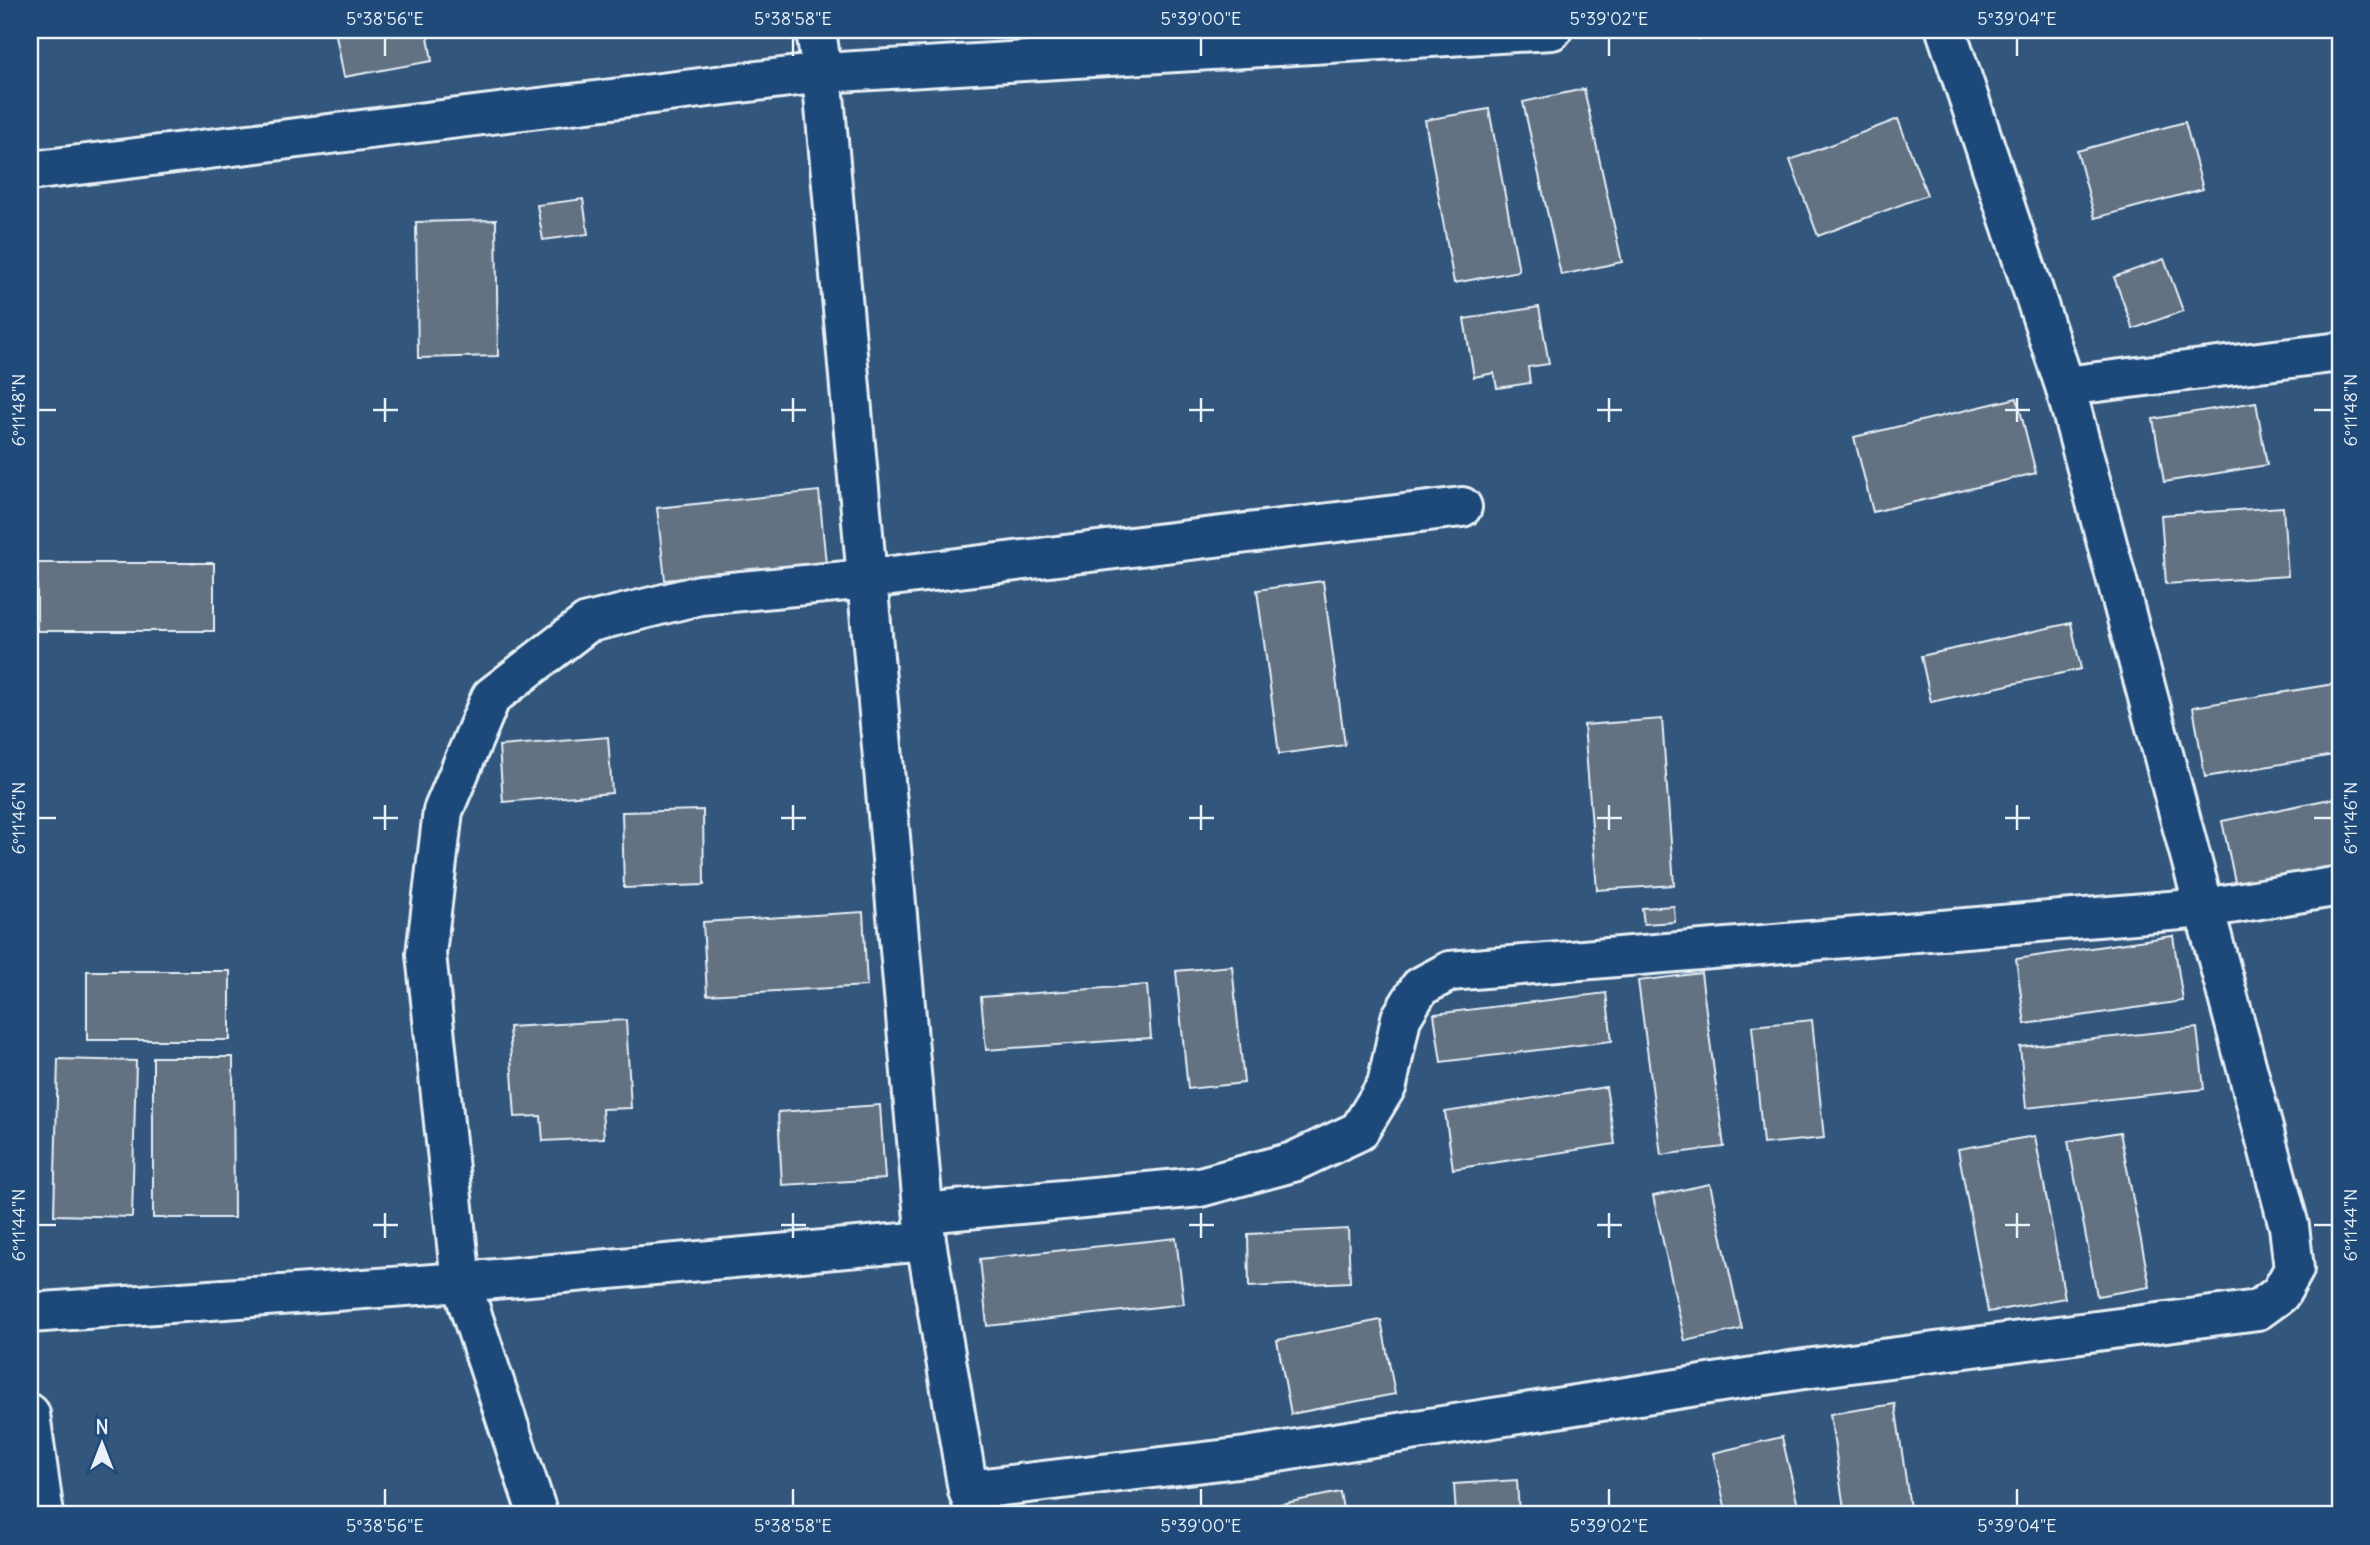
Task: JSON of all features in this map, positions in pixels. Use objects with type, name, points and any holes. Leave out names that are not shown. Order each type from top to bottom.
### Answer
[{"type":"street","points":[[816,30],[925,1227],[972,1503],[1797,1370],[2258,1310],[2280,1294],[2294,1269],[2289,1226],[2205,908],[2065,386],[1946,30]]},
{"type":"street","points":[[30,171],[822,73],[1552,30]]},
{"type":"street","points":[[2065,386],[2340,352]]},
{"type":"street","points":[[538,1515],[461,1282],[426,954],[443,811],[491,697],[587,623],[700,595],[867,579],[1462,507]]},
{"type":"street","points":[[30,1313],[461,1282],[925,1227],[1200,1187],[1293,1162],[1359,1131],[1387,1085],[1401,1018],[1420,987],[1450,971],[2205,908],[2340,886]]},
{"type":"street","points":[[30,1413],[44,1515]]},
{"type":"building","points":[[335,30],[427,30],[432,61],[344,77]]},
{"type":"building","points":[[1697,30],[1751,30],[1699,39]]},
{"type":"building","points":[[1584,89],[1622,262],[1561,275],[1523,102]]},
{"type":"building","points":[[1489,109],[1519,271],[1454,283],[1425,120]]},
{"type":"building","points":[[1898,119],[1927,195],[1818,236],[1790,160]]},
{"type":"building","points":[[2185,122],[2203,189],[2095,218],[2077,151]]},
{"type":"building","points":[[583,199],[588,234],[543,240],[537,205]]},
{"type":"building","points":[[496,220],[498,356],[418,358],[416,222]]},
{"type":"building","points":[[2164,259],[2183,311],[2133,329],[2114,277]]},
{"type":"building","points":[[1539,307],[1549,364],[1528,367],[1530,383],[1497,388],[1494,373],[1474,377],[1464,319]]},
{"type":"building","points":[[2017,398],[2036,473],[1873,512],[1854,437]]},
{"type":"building","points":[[2256,402],[2267,465],[2164,482],[2153,419]]},
{"type":"building","points":[[819,491],[826,564],[665,580],[657,508]]},
{"type":"building","points":[[2283,507],[2288,576],[2166,584],[2161,515]]},
{"type":"building","points":[[37,563],[214,563],[214,631],[37,631]]},
{"type":"building","points":[[1323,581],[1345,745],[1279,754],[1257,590]]},
{"type":"building","points":[[2071,623],[2081,669],[1931,702],[1921,656]]},
{"type":"building","points":[[2340,683],[2340,754],[2205,777],[2193,707]]},
{"type":"building","points":[[1662,719],[1674,885],[1597,890],[1584,725]]},
{"type":"building","points":[[608,737],[612,793],[503,802],[499,746]]},
{"type":"building","points":[[2340,797],[2340,871],[2237,891],[2222,821]]},
{"type":"building","points":[[703,810],[704,885],[624,888],[622,812]]},
{"type":"building","points":[[1674,906],[1675,922],[1644,924],[1642,908]]},
{"type":"building","points":[[863,912],[867,986],[707,995],[703,922]]},
{"type":"building","points":[[2173,936],[2183,1001],[2025,1024],[2016,959]]},
{"type":"building","points":[[1232,966],[1244,1083],[1188,1089],[1176,971]]},
{"type":"building","points":[[87,971],[230,971],[230,1040],[87,1040]]},
{"type":"building","points":[[1701,973],[1724,1147],[1661,1155],[1638,981]]},
{"type":"building","points":[[1147,985],[1151,1038],[986,1050],[981,997]]},
{"type":"building","points":[[1606,993],[1612,1041],[1441,1062],[1434,1014]]},
{"type":"building","points":[[626,1020],[631,1108],[602,1109],[604,1138],[543,1141],[541,1116],[515,1117],[509,1027]]},
{"type":"building","points":[[1812,1020],[1824,1138],[1763,1144],[1752,1026]]},
{"type":"building","points":[[2197,1028],[2204,1089],[2026,1108],[2020,1047]]},
{"type":"building","points":[[153,1057],[233,1057],[234,1218],[153,1218]]},
{"type":"building","points":[[58,1059],[136,1061],[132,1217],[54,1215]]},
{"type":"building","points":[[1606,1087],[1615,1144],[1453,1169],[1445,1112]]},
{"type":"building","points":[[880,1105],[885,1179],[782,1185],[778,1112]]},
{"type":"building","points":[[2120,1132],[2150,1287],[2097,1296],[2068,1141]]},
{"type":"building","points":[[2035,1136],[2065,1298],[1988,1312],[1958,1149]]},
{"type":"building","points":[[1710,1184],[1742,1329],[1685,1341],[1653,1196]]},
{"type":"building","points":[[1348,1229],[1350,1282],[1249,1287],[1248,1234]]},
{"type":"building","points":[[1176,1238],[1184,1304],[987,1326],[980,1259]]},
{"type":"building","points":[[1381,1320],[1395,1394],[1291,1414],[1277,1340]]},
{"type":"building","points":[[1895,1404],[1911,1515],[1845,1515],[1830,1414]]},
{"type":"building","points":[[1782,1437],[1800,1515],[1727,1515],[1713,1453]]},
{"type":"building","points":[[1517,1480],[1519,1515],[1456,1515],[1454,1484]]},
{"type":"building","points":[[1340,1492],[1344,1515],[1268,1515],[1266,1507]]}]
